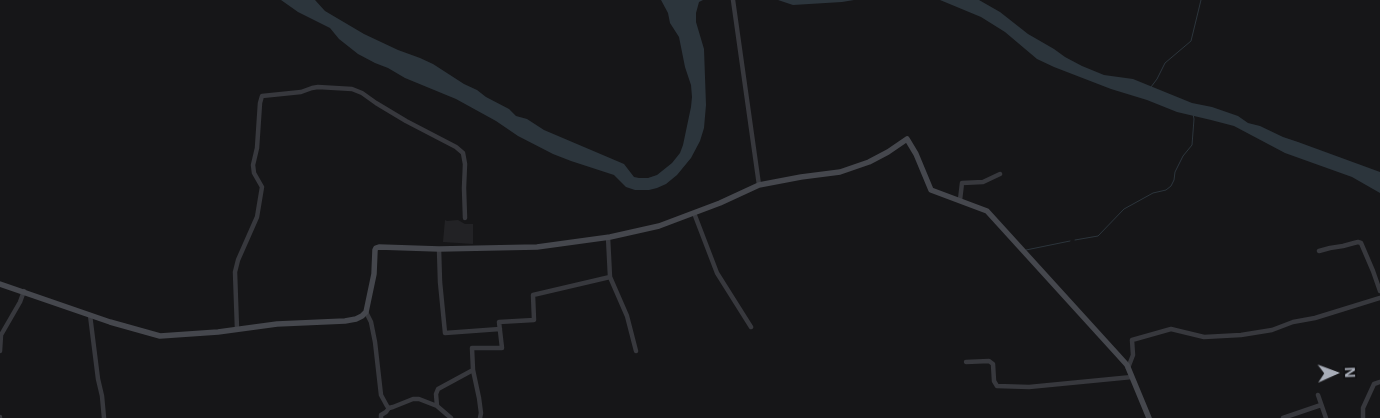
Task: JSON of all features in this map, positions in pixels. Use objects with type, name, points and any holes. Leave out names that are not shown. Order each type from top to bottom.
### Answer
[{"type":"main road","points":[[0,284],[110,322],[160,336],[218,332],[277,324],[345,321],[356,319],[366,312],[374,274],[374,256],[376,248],[379,246],[439,249],[537,247],[608,237],[660,226],[720,203],[759,185],[840,172],[869,162],[907,139],[916,154],[930,190],[986,211],[1118,355],[1128,368],[1149,418]]},
{"type":"street","points":[[733,0],[759,185]]},
{"type":"street","points":[[237,330],[235,272],[238,260],[257,217],[262,187],[254,173],[253,165],[257,148],[260,99],[262,96],[301,92],[318,87],[352,89],[362,93],[406,121],[456,147],[463,153],[465,164],[465,218]]},
{"type":"street","points":[[960,200],[962,183],[983,182],[1000,174]]},
{"type":"street","points":[[694,213],[717,273],[751,327]]},
{"type":"street","points":[[608,237],[610,277],[627,316],[636,351]]},
{"type":"street","points":[[1319,251],[1358,242],[1362,243],[1380,291]]},
{"type":"street","points":[[439,249],[439,275],[445,333],[500,329]]},
{"type":"street","points":[[480,418],[481,413],[473,370],[472,348],[502,348],[500,322],[534,320],[533,295],[610,277]]},
{"type":"street","points":[[0,351],[1,335],[20,302],[24,291]]},
{"type":"street","points":[[1128,368],[1133,354],[1132,340],[1172,329],[1204,337],[1241,335],[1272,330],[1293,322],[1314,318],[1380,298]]},
{"type":"street","points":[[366,312],[371,322],[375,342],[381,395],[389,408]]},
{"type":"street","points":[[90,315],[104,418]]},
{"type":"street","points":[[966,362],[989,361],[992,364],[994,381],[997,386],[1029,387],[1132,377]]},
{"type":"street","points":[[437,406],[436,394],[438,389],[473,370]]},
{"type":"street","points":[[1363,418],[1363,408],[1374,384],[1380,382]]},
{"type":"street","points":[[1318,395],[1326,418]]},
{"type":"street","points":[[381,418],[381,415],[389,408],[413,399],[419,399],[437,406],[451,418]]},
{"type":"street","points":[[1283,418],[1321,405]]},
{"type":"shaded area","points":[[281,0],[315,0],[325,11],[364,34],[433,64],[509,109],[516,116],[527,119],[544,130],[624,164],[634,177],[648,178],[657,175],[672,163],[680,153],[692,97],[691,85],[679,37],[670,23],[668,13],[661,0],[703,0],[699,2],[696,13],[696,22],[704,49],[706,105],[704,128],[700,141],[691,158],[677,175],[666,184],[649,190],[635,190],[626,187],[614,175],[553,154],[518,136],[496,121],[456,99],[405,78],[358,54],[339,39],[330,28],[298,12]]},
{"type":"shaded area","points":[[778,0],[854,0],[793,5]]},
{"type":"shaded area","points":[[940,0],[979,0],[1000,12],[1028,34],[1082,66],[1104,75],[1133,79],[1192,103],[1212,107],[1238,116],[1248,123],[1260,126],[1283,137],[1380,172],[1380,193],[1352,177],[1285,153],[1234,126],[1177,112],[1054,67],[1037,59],[1005,32],[981,17]]},
{"type":"shaded area","points":[[445,220],[458,220],[465,224],[473,224],[473,244],[443,242]]},
{"type":"waterway","points":[[1151,87],[1165,63],[1191,41],[1201,0]]},
{"type":"waterway","points":[[1075,240],[1098,236],[1124,209],[1153,193],[1166,190],[1171,186],[1183,156],[1192,145],[1193,114]]},
{"type":"waterway","points":[[1026,250],[1070,241]]}]
